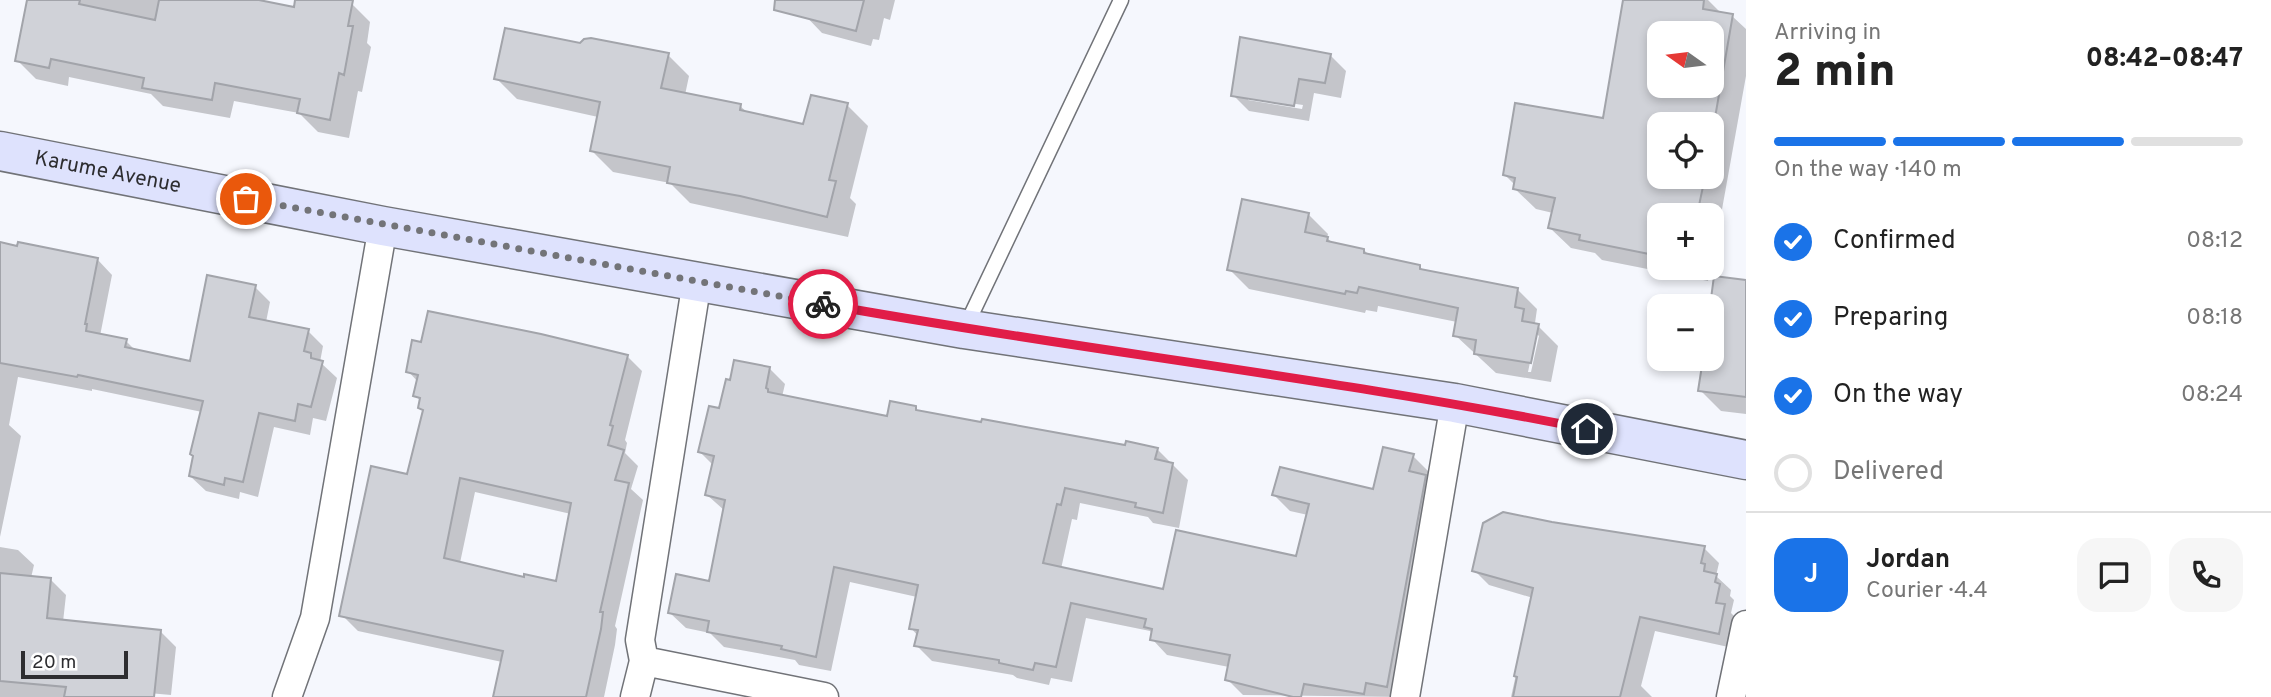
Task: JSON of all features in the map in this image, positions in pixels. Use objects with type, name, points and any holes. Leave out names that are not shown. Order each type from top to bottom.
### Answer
[{"type":"main road","name":"Karume Avenue","points":[[0,151],[383,226],[964,329],[1455,402],[1746,460]]},
{"type":"street","points":[[287,697],[315,618],[383,226]]},
{"type":"street","points":[[635,697],[644,661],[640,640],[697,281]]},
{"type":"street","points":[[1405,697],[1455,402]]},
{"type":"street","points":[[1731,697],[1746,625]]},
{"type":"street","points":[[644,661],[824,697]]},
{"type":"lane","points":[[964,329],[1121,0]]},
{"type":"building","points":[[27,0],[80,0],[79,4],[155,20],[159,0],[259,0],[294,7],[295,0],[353,0],[348,26],[353,26],[344,75],[339,73],[330,120],[297,113],[300,99],[215,83],[212,100],[142,88],[144,78],[51,59],[49,68],[15,61]]},
{"type":"building","points":[[775,0],[864,0],[856,31],[774,10]]},
{"type":"building","points":[[1623,0],[1704,0],[1703,9],[1733,14],[1724,66],[1724,21],[1647,21],[1647,98],[1718,98],[1716,112],[1647,112],[1647,189],[1702,189],[1700,203],[1647,203],[1647,254],[1579,240],[1580,235],[1548,228],[1555,198],[1513,189],[1515,178],[1503,175],[1515,103],[1603,118]]},
{"type":"building","points":[[505,28],[580,43],[591,38],[669,53],[661,88],[741,104],[740,110],[803,124],[811,95],[848,103],[829,180],[836,181],[827,217],[740,196],[667,183],[670,167],[590,151],[600,102],[494,79]]},
{"type":"building","points":[[1240,37],[1331,54],[1325,83],[1299,79],[1294,106],[1231,96]]},
{"type":"building","points":[[1242,199],[1309,213],[1305,232],[1328,237],[1327,241],[1364,249],[1364,253],[1420,265],[1420,269],[1518,288],[1515,307],[1524,309],[1522,321],[1539,324],[1531,363],[1474,354],[1476,340],[1453,336],[1458,308],[1359,287],[1357,293],[1346,291],[1345,294],[1227,270]]},
{"type":"building","points":[[0,242],[17,246],[18,242],[98,258],[85,324],[86,331],[127,339],[125,347],[190,361],[207,275],[256,285],[249,317],[309,329],[304,351],[311,353],[311,358],[323,361],[311,407],[298,404],[295,421],[259,413],[243,482],[225,478],[224,485],[189,476],[193,456],[190,454],[203,401],[78,375],[77,377],[0,363]]},
{"type":"building","points":[[1724,277],[1746,280],[1746,397],[1698,391],[1701,371],[1724,371],[1724,294],[1712,294],[1713,280],[1724,280]]},
{"type":"building","points":[[428,311],[628,355],[610,425],[613,426],[608,445],[624,450],[615,480],[629,483],[600,612],[603,612],[601,629],[586,697],[493,697],[503,651],[339,616],[371,466],[407,474],[423,410],[418,408],[420,398],[413,396],[418,375],[406,372],[412,340],[421,342]],"holes":[[[460,478],[571,503],[556,581],[524,574],[524,577],[444,558]]]},
{"type":"building","points":[[734,360],[770,367],[766,388],[768,392],[887,416],[890,401],[916,406],[916,410],[981,422],[982,419],[1125,445],[1126,441],[1158,448],[1155,459],[1173,463],[1163,513],[1135,507],[1136,503],[1065,488],[1061,505],[1057,504],[1043,563],[1163,589],[1176,530],[1296,556],[1309,504],[1272,495],[1280,467],[1373,489],[1383,447],[1414,454],[1409,471],[1426,475],[1387,687],[1366,683],[1364,694],[1304,684],[1301,697],[1293,697],[1225,680],[1230,655],[1150,640],[1152,629],[1144,627],[1146,619],[1071,603],[1056,667],[1035,663],[1033,670],[999,663],[999,660],[914,646],[918,630],[909,629],[918,585],[834,567],[816,657],[781,649],[782,646],[707,632],[709,621],[668,613],[676,574],[709,581],[725,500],[705,495],[714,456],[698,452],[709,406],[719,408],[726,379],[730,380]]},
{"type":"building","points":[[1503,512],[1705,546],[1701,563],[1705,564],[1704,571],[1717,574],[1715,582],[1720,584],[1716,603],[1725,604],[1719,634],[1640,617],[1620,697],[1513,697],[1517,677],[1514,676],[1533,588],[1472,571],[1483,523]]},
{"type":"building","points":[[0,573],[51,578],[47,618],[161,630],[154,697],[64,697],[66,687],[0,681]]},
{"type":"way so far","points":[[246,199],[823,304]]},
{"type":"route","points":[[823,304],[964,329],[1455,402],[1587,429]]}]
